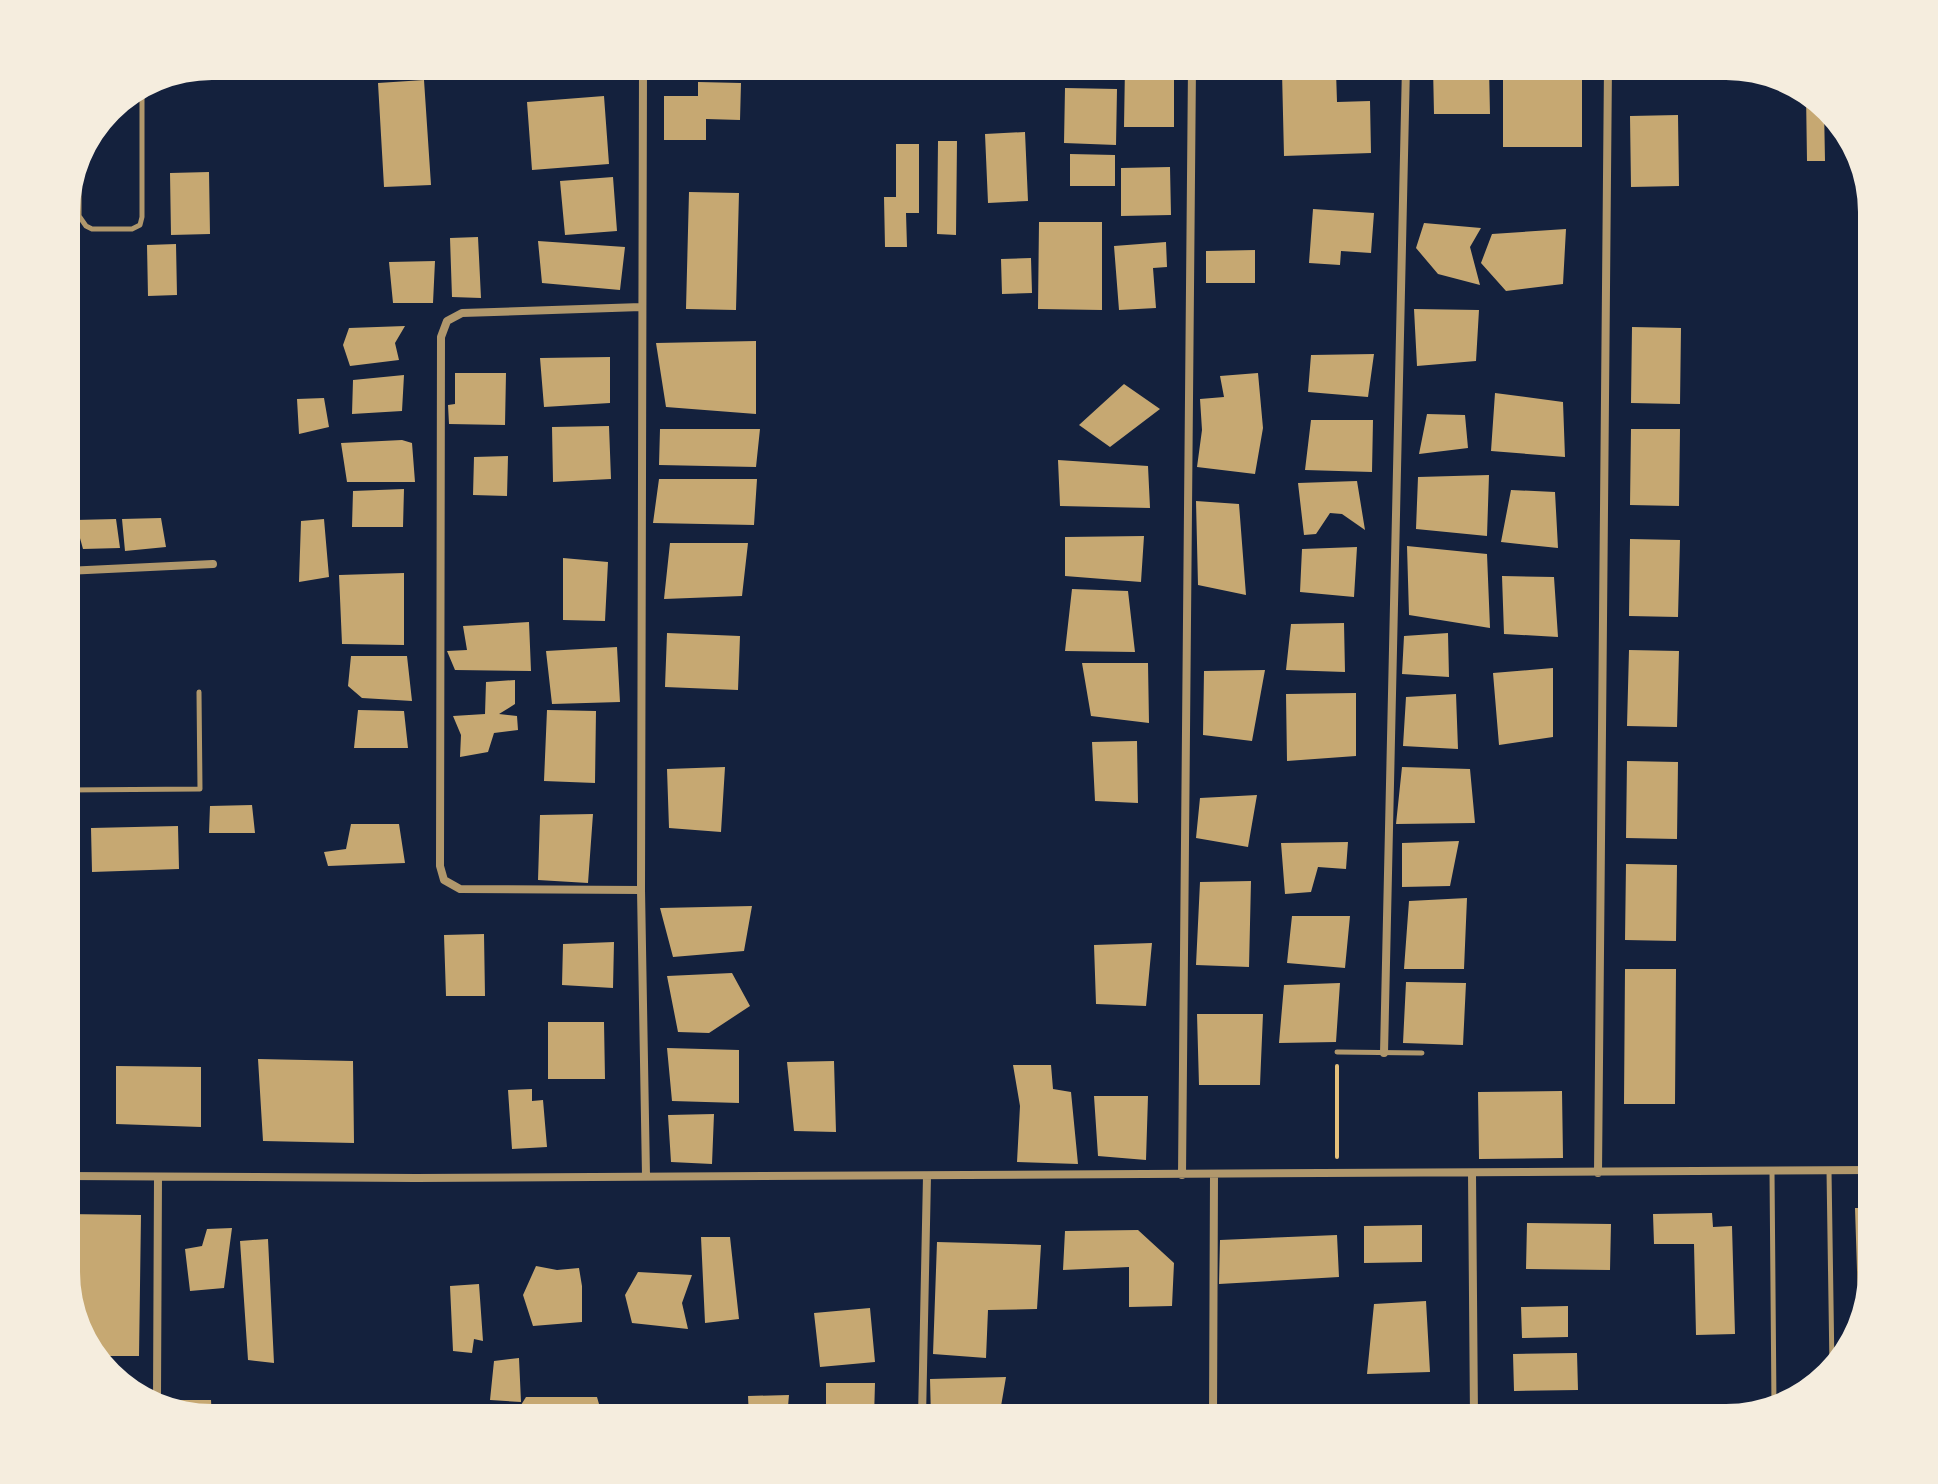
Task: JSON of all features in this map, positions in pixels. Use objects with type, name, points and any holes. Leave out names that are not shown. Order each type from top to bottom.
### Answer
[{"type":"street","points":[[643,80],[641,890],[646,1176]]},
{"type":"street","points":[[1182,1175],[1192,80]]},
{"type":"street","points":[[1384,1053],[1406,80]]},
{"type":"street","points":[[1598,1173],[1608,80]]},
{"type":"street","points":[[641,307],[462,313],[447,321],[441,337],[440,866],[444,880],[460,889],[641,890]]},
{"type":"street","points":[[80,570],[213,564]]},
{"type":"street","points":[[80,1176],[927,1176],[1858,1170]]},
{"type":"street","points":[[1472,1173],[1474,1404]]},
{"type":"street","points":[[1213,1404],[1214,1174]]},
{"type":"street","points":[[922,1404],[927,1176]]},
{"type":"street","points":[[157,1391],[158,1177]]},
{"type":"lane","points":[[80,217],[92,229],[132,229],[140,225],[142,100]]},
{"type":"lane","points":[[80,790],[200,789],[199,692]]},
{"type":"lane","points":[[1337,1052],[1422,1053]]},
{"type":"lane","points":[[1829,1170],[1832,1351]]},
{"type":"lane","points":[[1772,1171],[1774,1394]]},
{"type":"path","points":[[1337,1052],[1337,1173]]},
{"type":"building","points":[[424,80],[431,185],[384,187],[378,83]]},
{"type":"building","points":[[1125,80],[1174,80],[1174,127],[1124,127]]},
{"type":"building","points":[[1282,80],[1336,80],[1337,102],[1370,101],[1371,153],[1284,156]]},
{"type":"building","points":[[1433,80],[1489,80],[1490,114],[1434,114]]},
{"type":"building","points":[[1503,80],[1582,80],[1582,147],[1503,147]]},
{"type":"building","points":[[698,82],[741,83],[740,120],[706,119],[706,140],[664,140],[664,96],[698,96]]},
{"type":"building","points":[[1065,88],[1117,89],[1116,145],[1064,143]]},
{"type":"building","points":[[604,96],[609,164],[532,170],[527,102]]},
{"type":"building","points":[[1806,107],[1824,125],[1825,161],[1807,161]]},
{"type":"building","points":[[1678,115],[1679,186],[1631,187],[1630,116]]},
{"type":"building","points":[[1025,132],[1028,201],[988,203],[985,134]]},
{"type":"building","points":[[938,141],[957,141],[956,235],[937,234]]},
{"type":"building","points":[[896,144],[919,144],[919,213],[906,213],[907,247],[885,247],[884,197],[896,197]]},
{"type":"building","points":[[1070,154],[1115,155],[1115,186],[1070,186]]},
{"type":"building","points":[[1170,167],[1171,215],[1121,216],[1121,168]]},
{"type":"building","points":[[209,172],[210,234],[171,235],[170,173]]},
{"type":"building","points":[[613,177],[617,231],[565,235],[560,181]]},
{"type":"building","points":[[689,192],[739,193],[736,310],[686,309]]},
{"type":"building","points":[[1313,209],[1374,213],[1371,253],[1341,251],[1340,265],[1309,263]]},
{"type":"building","points":[[1039,222],[1102,222],[1102,310],[1038,309]]},
{"type":"building","points":[[1424,223],[1481,228],[1470,247],[1480,285],[1438,274],[1416,248]]},
{"type":"building","points":[[1566,229],[1563,284],[1506,291],[1481,263],[1492,234]]},
{"type":"building","points":[[478,237],[481,298],[452,297],[450,238]]},
{"type":"building","points":[[538,241],[625,247],[620,290],[542,283]]},
{"type":"building","points":[[1166,242],[1167,267],[1153,268],[1156,308],[1119,310],[1114,246]]},
{"type":"building","points":[[176,244],[177,295],[148,296],[147,245]]},
{"type":"building","points":[[1255,250],[1255,283],[1206,283],[1206,251]]},
{"type":"building","points":[[1031,258],[1032,293],[1002,294],[1001,259]]},
{"type":"building","points":[[435,261],[433,303],[393,303],[389,262]]},
{"type":"building","points":[[1414,309],[1479,310],[1476,361],[1417,366]]},
{"type":"building","points":[[405,326],[395,343],[399,360],[350,366],[343,345],[349,328]]},
{"type":"building","points":[[1632,327],[1681,328],[1680,404],[1631,403]]},
{"type":"building","points":[[756,341],[756,414],[666,407],[656,343]]},
{"type":"building","points":[[1374,354],[1368,397],[1308,392],[1311,355]]},
{"type":"building","points":[[610,357],[610,403],[544,407],[540,358]]},
{"type":"building","points":[[455,373],[506,373],[505,425],[449,424],[448,405],[455,404]]},
{"type":"building","points":[[1258,373],[1263,428],[1255,474],[1197,467],[1202,430],[1200,399],[1224,397],[1220,376]]},
{"type":"building","points":[[404,375],[402,411],[352,414],[353,380]]},
{"type":"building","points":[[1124,384],[1160,409],[1110,447],[1079,425]]},
{"type":"building","points":[[1495,393],[1563,402],[1565,457],[1491,451]]},
{"type":"building","points":[[324,398],[329,427],[299,434],[297,399]]},
{"type":"building","points":[[1427,414],[1465,415],[1468,448],[1419,454]]},
{"type":"building","points":[[1311,420],[1373,420],[1372,472],[1305,470]]},
{"type":"building","points":[[609,426],[611,479],[553,482],[552,427]]},
{"type":"building","points":[[660,429],[760,429],[756,467],[659,465]]},
{"type":"building","points":[[1631,429],[1680,429],[1679,506],[1630,505]]},
{"type":"building","points":[[402,440],[412,443],[415,482],[347,482],[341,443]]},
{"type":"building","points":[[508,456],[507,496],[473,495],[474,457]]},
{"type":"building","points":[[1058,460],[1148,466],[1150,508],[1060,506]]},
{"type":"building","points":[[1489,475],[1487,536],[1416,529],[1418,477]]},
{"type":"building","points":[[659,479],[757,479],[754,525],[653,523]]},
{"type":"building","points":[[1357,481],[1365,530],[1342,514],[1330,513],[1316,534],[1304,535],[1298,483]]},
{"type":"building","points":[[404,489],[403,527],[352,527],[353,491]]},
{"type":"building","points":[[1511,490],[1555,492],[1558,548],[1501,542]]},
{"type":"building","points":[[1196,501],[1239,504],[1246,595],[1198,585]]},
{"type":"building","points":[[161,518],[166,547],[125,551],[122,519]]},
{"type":"building","points":[[116,519],[120,548],[83,549],[80,520]]},
{"type":"building","points":[[324,519],[329,577],[299,582],[301,521]]},
{"type":"building","points":[[1144,536],[1141,582],[1065,576],[1065,537]]},
{"type":"building","points":[[1630,539],[1680,540],[1678,617],[1629,616]]},
{"type":"building","points":[[670,543],[748,543],[742,596],[664,599]]},
{"type":"building","points":[[1407,546],[1487,554],[1490,628],[1409,615]]},
{"type":"building","points":[[1357,547],[1354,597],[1300,592],[1302,549]]},
{"type":"building","points":[[563,558],[608,562],[605,621],[563,620]]},
{"type":"building","points":[[404,573],[404,645],[342,644],[339,575]]},
{"type":"building","points":[[1502,576],[1554,577],[1558,637],[1504,634]]},
{"type":"building","points":[[1072,589],[1128,591],[1135,652],[1065,651]]},
{"type":"building","points":[[529,622],[531,671],[455,670],[447,651],[467,650],[463,626]]},
{"type":"building","points":[[1344,623],[1345,672],[1286,670],[1291,624]]},
{"type":"building","points":[[667,633],[740,636],[738,690],[665,687]]},
{"type":"building","points":[[1448,633],[1449,677],[1402,674],[1404,636]]},
{"type":"building","points":[[617,647],[620,702],[552,704],[546,651]]},
{"type":"building","points":[[1629,650],[1679,651],[1677,727],[1627,726]]},
{"type":"building","points":[[351,656],[407,656],[412,701],[362,698],[348,686]]},
{"type":"building","points":[[1082,663],[1148,663],[1149,723],[1091,716]]},
{"type":"building","points":[[1553,668],[1553,737],[1499,745],[1493,673]]},
{"type":"building","points":[[1265,670],[1252,741],[1203,735],[1204,671]]},
{"type":"building","points":[[515,680],[515,704],[499,714],[517,716],[518,730],[494,733],[488,752],[460,757],[461,735],[453,716],[485,714],[486,682]]},
{"type":"building","points":[[1356,693],[1356,756],[1287,761],[1286,694]]},
{"type":"building","points":[[1456,694],[1458,749],[1403,746],[1406,697]]},
{"type":"building","points":[[358,710],[404,711],[408,748],[354,748]]},
{"type":"building","points":[[547,710],[596,711],[595,783],[544,781]]},
{"type":"building","points":[[1137,741],[1138,803],[1095,801],[1092,742]]},
{"type":"building","points":[[1627,761],[1678,762],[1677,839],[1626,838]]},
{"type":"building","points":[[725,767],[721,832],[669,828],[667,769]]},
{"type":"building","points":[[1402,767],[1470,769],[1475,823],[1396,824]]},
{"type":"building","points":[[1257,795],[1248,847],[1196,838],[1200,798]]},
{"type":"building","points":[[252,805],[255,833],[209,833],[210,806]]},
{"type":"building","points":[[593,814],[588,883],[538,880],[540,815]]},
{"type":"building","points":[[351,824],[399,824],[405,863],[328,866],[324,852],[346,849]]},
{"type":"building","points":[[178,826],[179,869],[92,872],[91,828]]},
{"type":"building","points":[[1459,841],[1450,886],[1402,887],[1402,843]]},
{"type":"building","points":[[1348,842],[1346,869],[1318,867],[1311,892],[1285,894],[1281,843]]},
{"type":"building","points":[[1626,864],[1677,865],[1676,941],[1625,940]]},
{"type":"building","points":[[1251,881],[1249,967],[1196,965],[1200,882]]},
{"type":"building","points":[[1467,898],[1464,969],[1404,969],[1409,901]]},
{"type":"building","points":[[752,906],[744,951],[673,957],[660,908]]},
{"type":"building","points":[[1292,916],[1350,916],[1345,968],[1287,963]]},
{"type":"building","points":[[484,934],[485,996],[446,996],[444,935]]},
{"type":"building","points":[[614,942],[613,988],[562,985],[563,944]]},
{"type":"building","points":[[1152,943],[1146,1006],[1096,1004],[1094,945]]},
{"type":"building","points":[[1625,969],[1676,969],[1675,1104],[1624,1104]]},
{"type":"building","points":[[732,973],[750,1006],[709,1033],[678,1032],[667,976]]},
{"type":"building","points":[[1406,982],[1466,983],[1463,1045],[1403,1043]]},
{"type":"building","points":[[1340,983],[1336,1042],[1279,1043],[1284,985]]},
{"type":"building","points":[[1197,1014],[1263,1014],[1260,1085],[1199,1085]]},
{"type":"building","points":[[548,1022],[604,1022],[605,1079],[548,1079]]},
{"type":"building","points":[[667,1048],[739,1050],[739,1103],[672,1101]]},
{"type":"building","points":[[258,1059],[353,1061],[354,1143],[263,1141]]},
{"type":"building","points":[[834,1061],[836,1132],[794,1131],[787,1062]]},
{"type":"building","points":[[1013,1065],[1051,1065],[1053,1089],[1071,1092],[1078,1164],[1017,1162],[1020,1106]]},
{"type":"building","points":[[116,1066],[201,1067],[201,1127],[116,1124]]},
{"type":"building","points":[[532,1089],[532,1101],[543,1100],[547,1147],[512,1149],[508,1090]]},
{"type":"building","points":[[1562,1091],[1563,1158],[1479,1159],[1478,1092]]},
{"type":"building","points":[[1094,1096],[1148,1096],[1146,1160],[1098,1156]]},
{"type":"building","points":[[714,1114],[712,1164],[671,1162],[668,1115]]},
{"type":"building","points":[[1855,1208],[1858,1208],[1857,1282]]},
{"type":"building","points":[[1712,1213],[1713,1227],[1732,1226],[1735,1334],[1696,1335],[1694,1244],[1654,1244],[1653,1214]]},
{"type":"building","points":[[80,1214],[141,1215],[139,1356],[111,1356],[87,1314],[80,1280]]},
{"type":"building","points":[[1527,1223],[1611,1224],[1610,1270],[1526,1269]]},
{"type":"building","points":[[1422,1225],[1422,1262],[1364,1263],[1364,1226]]},
{"type":"building","points":[[232,1228],[224,1288],[190,1291],[185,1249],[202,1246],[207,1229]]},
{"type":"building","points":[[1138,1230],[1174,1263],[1172,1306],[1129,1307],[1129,1267],[1063,1270],[1065,1231]]},
{"type":"building","points":[[1337,1235],[1339,1277],[1219,1284],[1220,1240]]},
{"type":"building","points":[[701,1237],[730,1237],[739,1319],[705,1323]]},
{"type":"building","points":[[268,1239],[274,1363],[248,1360],[240,1241]]},
{"type":"building","points":[[937,1242],[1041,1245],[1037,1309],[988,1310],[986,1358],[933,1354]]},
{"type":"building","points":[[536,1266],[557,1270],[579,1268],[582,1322],[533,1326],[523,1295]]},
{"type":"building","points":[[638,1272],[692,1275],[682,1303],[688,1329],[632,1323],[625,1295]]},
{"type":"building","points":[[479,1284],[483,1341],[474,1339],[472,1353],[453,1351],[450,1286]]},
{"type":"building","points":[[1426,1301],[1430,1372],[1367,1374],[1374,1304]]},
{"type":"building","points":[[1568,1306],[1568,1337],[1522,1338],[1521,1307]]},
{"type":"building","points":[[870,1308],[875,1362],[820,1367],[814,1313]]},
{"type":"building","points":[[1577,1353],[1578,1390],[1514,1391],[1513,1354]]},
{"type":"building","points":[[519,1358],[521,1402],[490,1400],[494,1361]]},
{"type":"building","points":[[1006,1377],[1001,1404],[931,1404],[930,1379]]},
{"type":"building","points":[[826,1383],[875,1383],[874,1404],[826,1404]]},
{"type":"building","points":[[789,1395],[788,1404],[748,1404],[748,1396]]},
{"type":"building","points":[[526,1397],[597,1397],[599,1404],[522,1404]]},
{"type":"building","points":[[182,1400],[211,1400],[211,1404]]}]
